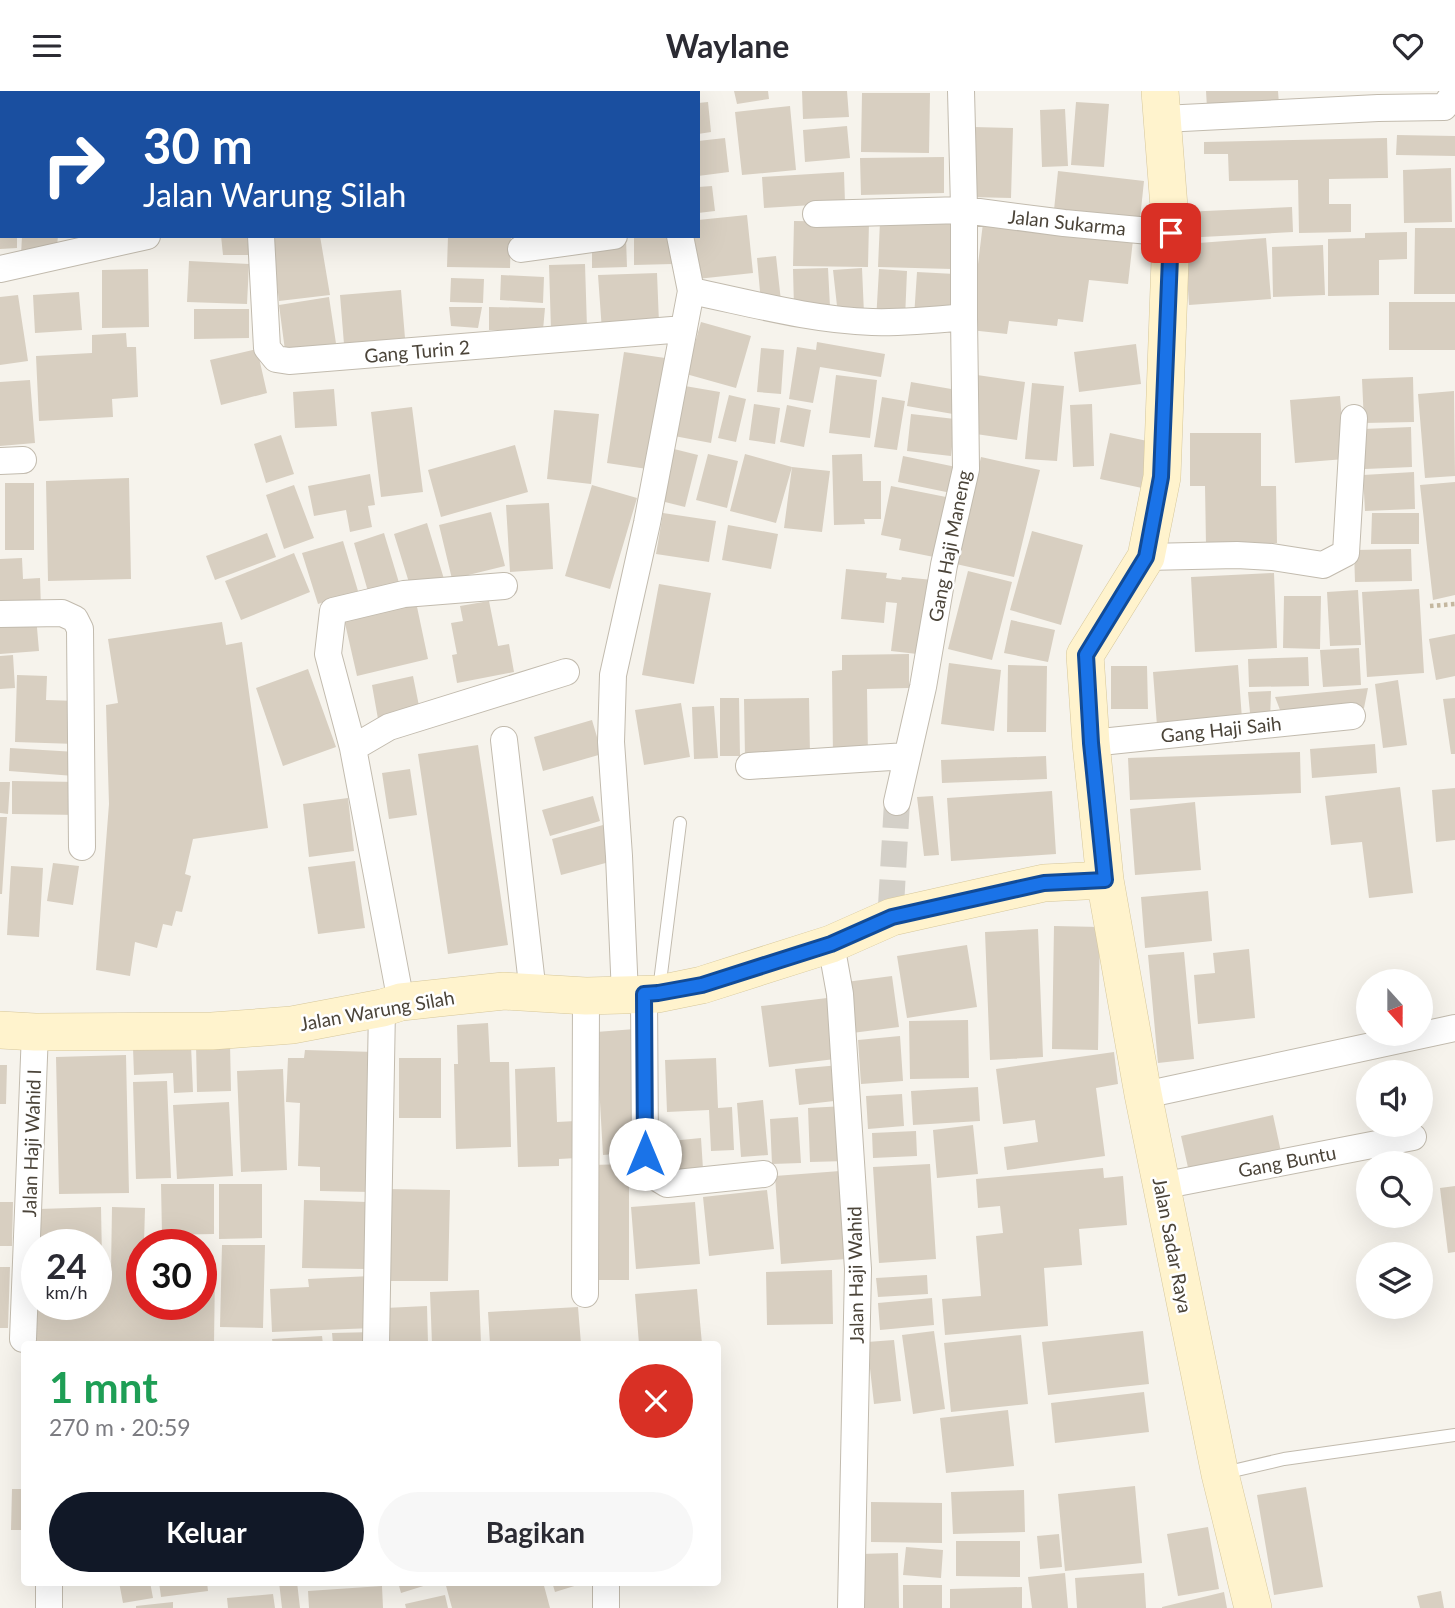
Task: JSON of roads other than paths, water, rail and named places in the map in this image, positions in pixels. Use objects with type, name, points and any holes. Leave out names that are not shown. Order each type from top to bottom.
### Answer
[{"type":"street","points":[[961,91],[964,209]]},
{"type":"street","points":[[1105,880],[1091,743],[1086,655],[1146,557],[1161,477],[1171,233],[1161,105],[1444,107],[1455,92]]},
{"type":"street","name":"Jalan Sukarma","points":[[816,213],[964,209],[1063,223],[1171,233]]},
{"type":"street","name":"Gang Haji Maneng","points":[[897,801],[923,687],[944,565],[966,469],[964,209]]},
{"type":"street","points":[[0,269],[138,238]]},
{"type":"street","name":"Gang Turin 2","points":[[261,238],[267,348],[275,359],[289,361],[684,330]]},
{"type":"street","points":[[521,249],[600,238]]},
{"type":"street","points":[[680,238],[691,291],[647,523],[613,675],[611,742],[619,856],[642,994],[645,1154],[649,1173],[667,1184],[764,1174]]},
{"type":"street","points":[[691,291],[819,317],[857,321],[964,317]]},
{"type":"street","points":[[1146,557],[1237,555],[1323,565],[1346,554],[1354,418]]},
{"type":"street","points":[[376,1341],[392,1005],[353,748],[328,654],[333,611],[404,594],[504,586]]},
{"type":"street","points":[[0,614],[62,613],[75,619],[80,629],[82,848]]},
{"type":"street","points":[[353,748],[389,727],[566,673]]},
{"type":"street","name":"Gang Haji Saih","points":[[1091,743],[1352,716]]},
{"type":"street","points":[[504,740],[533,993]]},
{"type":"street","points":[[749,766],[907,756]]},
{"type":"street","name":"Jalan Warung Silah","points":[[18,1031],[212,1031],[292,1025],[392,1005],[505,991],[586,996],[642,994],[702,985],[831,944],[892,912],[1044,883],[1105,880]]},
{"type":"street","name":"Jalan Sadar Raya","points":[[1105,880],[1161,1186],[1220,1474],[1253,1608]]},
{"type":"street","name":"Jalan Haji Wahid","points":[[831,944],[839,994],[858,1269],[851,1608]]},
{"type":"street","points":[[585,1294],[586,996]]},
{"type":"street","points":[[1163,1091],[1455,1028]]},
{"type":"street","name":"Jalan Haji Wahid I","points":[[18,1031],[23,1339]]},
{"type":"street","name":"Gang Buntu","points":[[1161,1186],[1413,1137]]},
{"type":"street","points":[[49,1586],[49,1608]]},
{"type":"street","points":[[606,1586],[606,1608]]},
{"type":"lane","points":[[642,994],[680,823]]},
{"type":"lane","points":[[1220,1474],[1284,1459],[1455,1435]]},
{"type":"tunnel","points":[[891,906],[897,802]]}]
